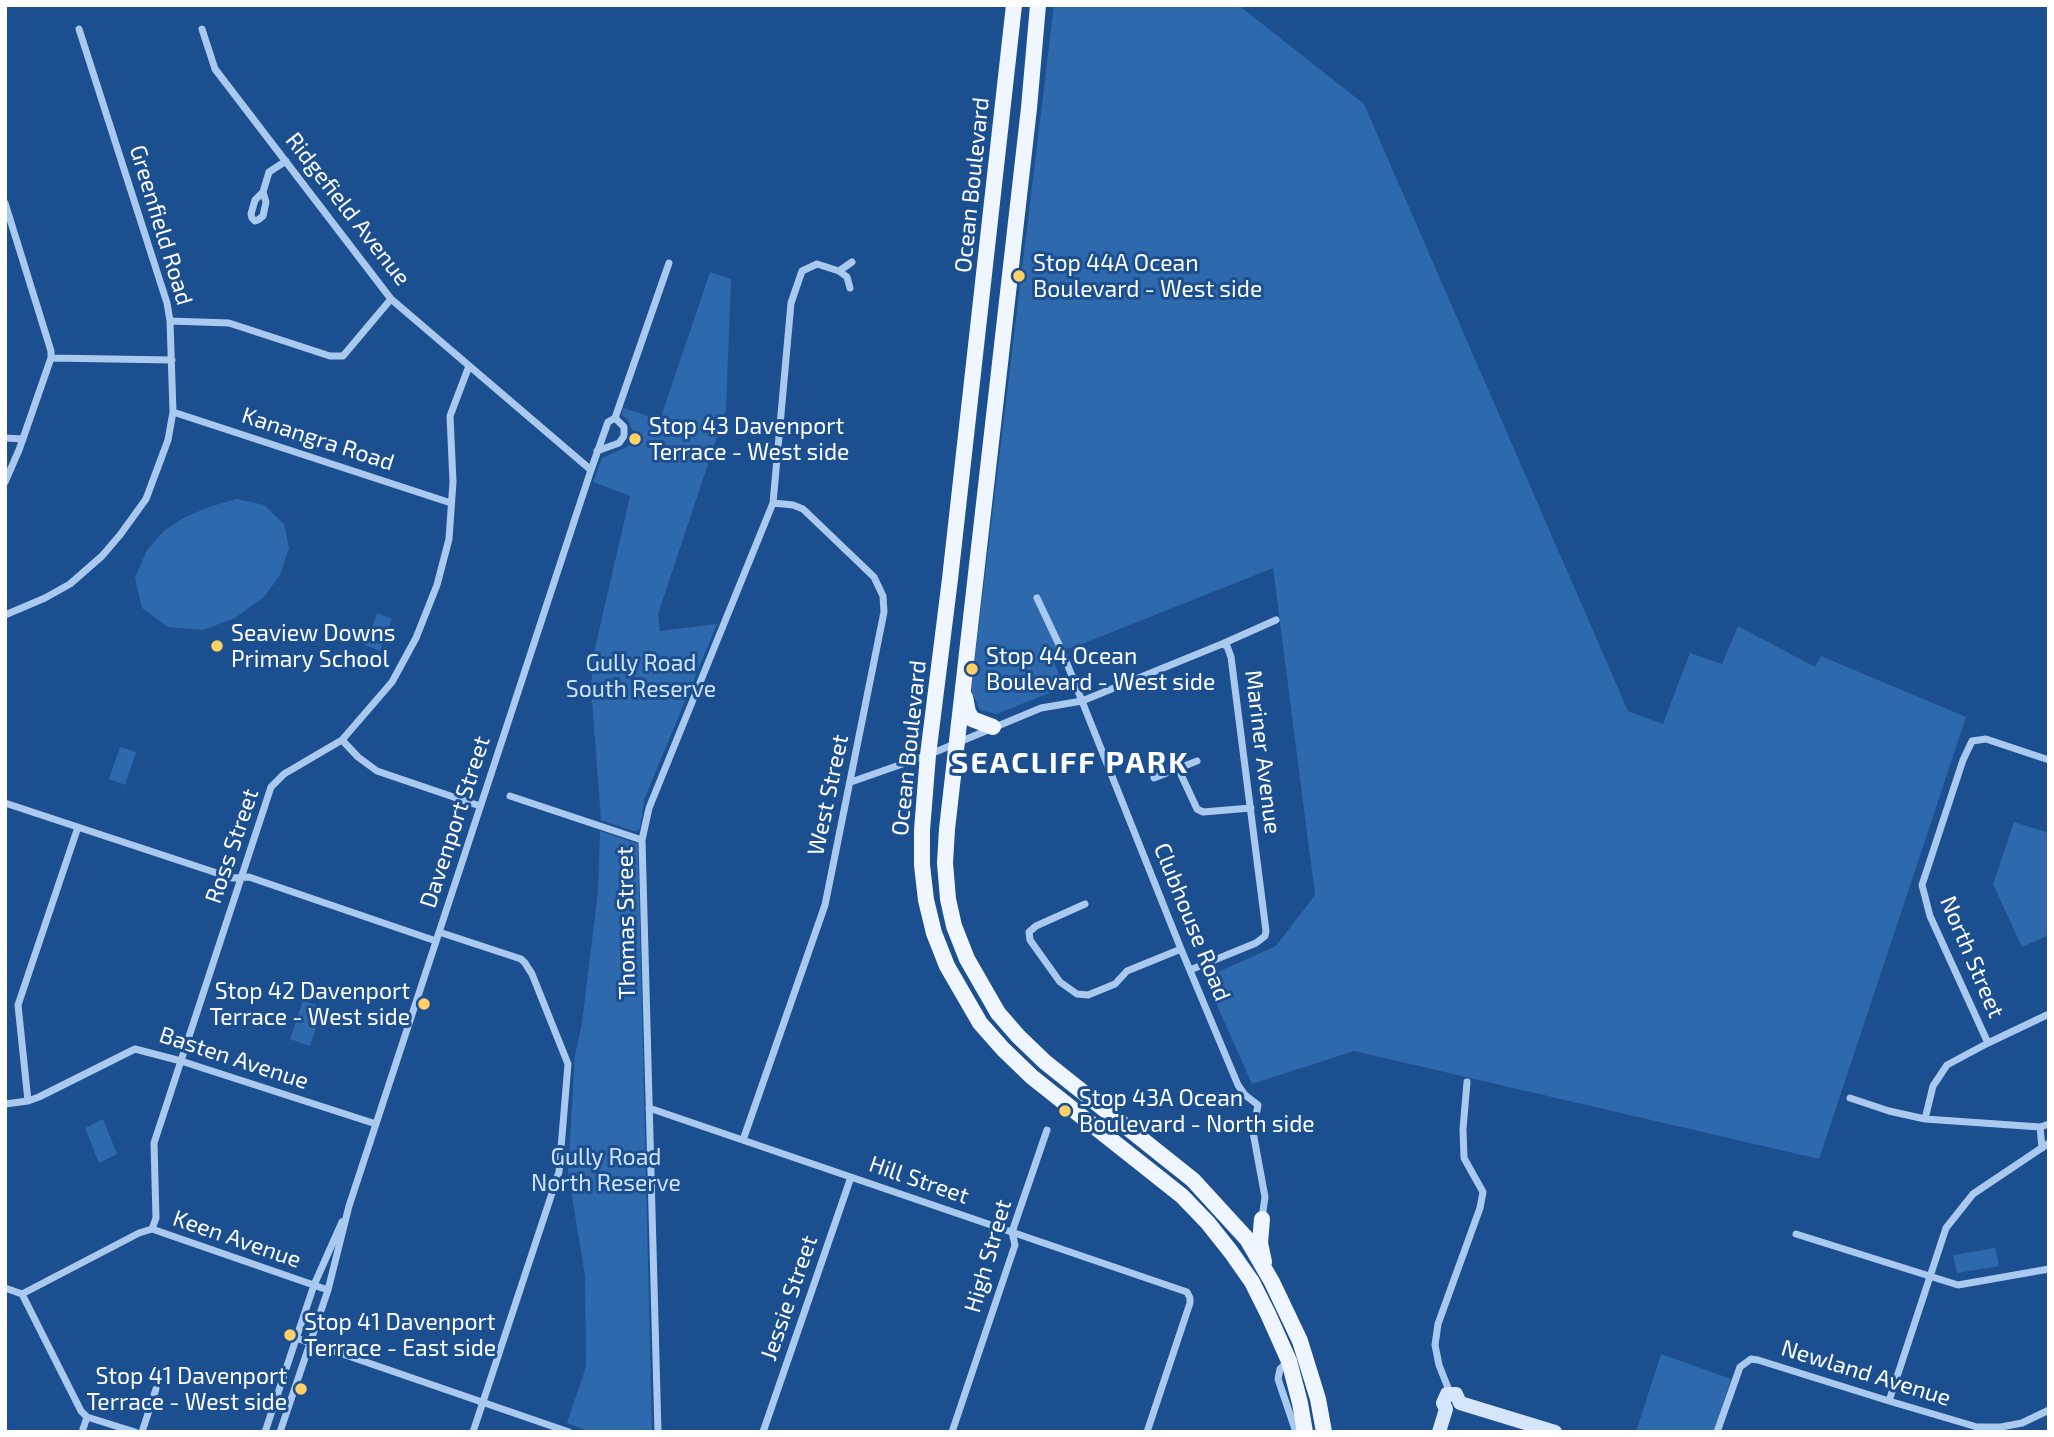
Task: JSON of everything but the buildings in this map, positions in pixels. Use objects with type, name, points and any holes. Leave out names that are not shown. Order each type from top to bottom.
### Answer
[{"type":"main road","name":"Ocean Boulevard","points":[[1014,5],[928,755],[922,830],[926,900],[934,933],[947,967],[962,995],[988,1032],[1032,1077],[1182,1196],[1231,1251],[1318,1399],[1324,1432]]},
{"type":"main road","name":"Ocean Boulevard","points":[[1038,5],[1029,108],[956,742],[946,852],[948,899],[954,926],[967,959],[998,1013],[1036,1053],[1080,1091],[1193,1180],[1247,1240],[1267,1273],[1300,1341],[1296,1359],[1305,1432]]},
{"type":"main road","points":[[950,579],[954,587],[964,587],[979,547]]},
{"type":"main road","points":[[965,670],[965,704],[968,712],[978,723],[993,727]]},
{"type":"main road","points":[[1219,1208],[1248,1219],[1263,1214],[1260,1243],[1267,1273]]},
{"type":"street","name":"Greenfield Road","points":[[5,615],[46,598],[70,584],[102,556],[120,535],[146,499],[167,440],[173,412],[167,303],[79,29]]},
{"type":"street","name":"Ridgefield Avenue","points":[[202,29],[215,69],[391,299],[590,470]]},
{"type":"street","points":[[263,192],[269,172],[286,161]]},
{"type":"street","points":[[5,203],[51,345],[51,358],[5,482]]},
{"type":"street","points":[[5,236],[16,238]]},
{"type":"street","points":[[850,288],[847,277],[839,271],[852,262]]},
{"type":"street","name":"Davenport Street","points":[[349,1206],[590,470],[608,422],[615,418],[669,263]]},
{"type":"street","name":"Thomas Street","points":[[658,1432],[642,841],[649,808],[773,503],[792,303],[802,271],[817,264],[839,271]]},
{"type":"street","points":[[170,321],[229,323],[330,356],[343,356],[391,299]]},
{"type":"street","points":[[51,358],[172,359]]},
{"type":"street","name":"Ross Street","points":[[152,1229],[156,1219],[154,1143],[271,787],[284,774],[342,740],[392,682],[416,638],[437,585],[449,539],[452,503],[450,416],[469,366]]},
{"type":"street","name":"Kanangra Road","points":[[173,412],[452,503]]},
{"type":"street","name":"Davenport Street","points":[[597,451],[619,443],[624,436],[624,427],[615,418]]},
{"type":"street","points":[[5,438],[23,439]]},
{"type":"street","name":"West Street","points":[[743,1140],[825,905],[884,612],[883,596],[874,577],[803,509],[773,503]]},
{"type":"street","name":"Clubhouse Road","points":[[1037,598],[1063,653],[1238,1085],[1245,1095],[1258,1105],[1253,1132],[1265,1197],[1263,1214]]},
{"type":"street","points":[[1222,644],[1276,620]]},
{"type":"street","name":"Mariner Avenue","points":[[851,782],[928,755],[1041,708],[1082,701],[1222,644],[1227,646],[1231,657],[1266,931],[1265,936],[1256,943],[1190,970]]},
{"type":"street","name":"North Street","points":[[1988,1043],[1930,916],[1922,885],[1962,760],[1972,741],[1986,739],[2049,760]]},
{"type":"street","points":[[342,740],[358,757],[377,771],[480,806]]},
{"type":"street","points":[[1154,778],[1197,761]]},
{"type":"street","points":[[1178,768],[1197,809],[1203,811],[1251,808]]},
{"type":"street","points":[[510,796],[642,841]]},
{"type":"street","points":[[5,803],[232,878],[250,877],[436,941]]},
{"type":"street","points":[[28,1101],[18,1005],[78,827]]},
{"type":"street","points":[[1085,904],[1036,926],[1029,932],[1030,940],[1060,982],[1077,994],[1088,995],[1115,984],[1128,971],[1181,949]]},
{"type":"street","points":[[439,932],[521,959],[525,963],[532,974],[568,1064],[559,1172],[473,1432]]},
{"type":"street","points":[[1925,1119],[1933,1086],[1947,1065],[2049,1014]]},
{"type":"street","name":"Basten Avenue","points":[[5,1104],[28,1101],[135,1049],[181,1061],[376,1125]]},
{"type":"street","points":[[1439,1432],[1446,1409],[1453,1410],[1459,1406],[1439,1365],[1435,1345],[1438,1324],[1480,1208],[1483,1192],[1464,1158],[1463,1129],[1467,1082]]},
{"type":"street","points":[[1850,1098],[1925,1119],[2040,1127],[2049,1124]]},
{"type":"street","name":"Hill Street","points":[[649,1108],[1177,1288],[1189,1295],[1190,1303],[1147,1432]]},
{"type":"street","points":[[1889,1401],[1946,1228],[1973,1195],[2045,1145],[2040,1127]]},
{"type":"street","name":"High Street","points":[[952,1432],[1015,1245],[1012,1232],[1047,1130]]},
{"type":"street","name":"Jessie Street","points":[[763,1432],[851,1177]]},
{"type":"street","points":[[265,1432],[314,1285],[349,1206]]},
{"type":"street","points":[[280,1432],[328,1290],[349,1206]]},
{"type":"street","points":[[1231,1251],[1247,1240],[1258,1227],[1263,1214]]},
{"type":"street","name":"Keen Avenue","points":[[22,1294],[139,1233],[152,1229],[328,1290]]},
{"type":"street","points":[[1796,1234],[1958,1285],[2049,1269]]},
{"type":"street","points":[[5,1288],[22,1294],[81,1411],[87,1417],[135,1432]]},
{"type":"street","points":[[296,1338],[482,1402],[548,1428],[569,1432]]},
{"type":"street","points":[[1296,1359],[1283,1364],[1278,1374],[1296,1432]]},
{"type":"street","name":"Newland Avenue","points":[[1717,1432],[1740,1367],[1751,1359],[1977,1427],[2001,1427],[2022,1423],[2049,1410]]},
{"type":"street","points":[[142,1432],[156,1389]]},
{"type":"street","points":[[1455,1398],[1555,1432]]},
{"type":"street","points":[[82,1432],[87,1417]]},
{"type":"green space","points":[[1054,5],[1243,5],[1242,8],[1364,104],[1628,711],[1663,724],[1690,653],[1722,664],[1738,626],[1815,667],[1821,656],[1966,717],[1819,1159],[1354,1051],[1252,1084],[1205,978],[1276,946],[1315,895],[1273,568],[1077,646],[1050,654],[1065,687],[996,714],[980,710],[971,690]]},
{"type":"green space","name":"Gully Road South Reserve","points":[[710,272],[731,279],[726,410],[658,614],[660,631],[717,624],[644,800],[640,828],[633,831],[601,820],[591,687],[594,652],[630,496],[593,482],[602,458],[629,446],[634,434],[628,420],[622,415],[623,408],[660,420]]},
{"type":"green space","points":[[237,499],[264,505],[284,524],[289,548],[280,575],[264,597],[235,618],[203,630],[168,627],[142,608],[135,578],[147,550],[165,530],[187,516]]},
{"type":"green space","points":[[377,613],[392,619],[380,651],[365,645]]},
{"type":"green space","points":[[120,747],[136,752],[125,785],[109,779]]},
{"type":"green space","points":[[2014,822],[2049,833],[2049,935],[2022,947],[1993,884]]},
{"type":"green space","name":"Gully Road North Reserve","points":[[600,831],[638,844],[652,1432],[591,1432],[567,1423],[586,1367],[585,1276],[568,1172],[575,1055],[582,1023],[598,892]]},
{"type":"green space","points":[[303,1001],[323,1007],[310,1046],[290,1039]]},
{"type":"green space","points":[[103,1119],[117,1154],[99,1163],[85,1128]]},
{"type":"green space","points":[[1995,1248],[1999,1266],[1957,1273],[1953,1255]]},
{"type":"green space","points":[[1661,1354],[1731,1379],[1714,1432],[1636,1432]]},
{"type":"place","name":"Stop 44A Ocean Boulevard - West side","points":[[1019,276]]},
{"type":"place","name":"Stop 43 Davenport Terrace - West side","points":[[635,439]]},
{"type":"place","name":"Seaview Downs Primary School","points":[[217,646]]},
{"type":"place","name":"Stop 44 Ocean Boulevard - West side","points":[[972,669]]},
{"type":"place","name":"Stop 42 Davenport Terrace - West side","points":[[424,1004]]},
{"type":"place","name":"Stop 43A Ocean Boulevard - North side","points":[[1065,1111]]},
{"type":"place","name":"Stop 41 Davenport Terrace - East side","points":[[290,1335]]},
{"type":"place","name":"Stop 41 Davenport Terrace - West side","points":[[301,1389]]},
{"type":"district","name":"SEACLIFF PARK","points":[[1070,763]]}]
